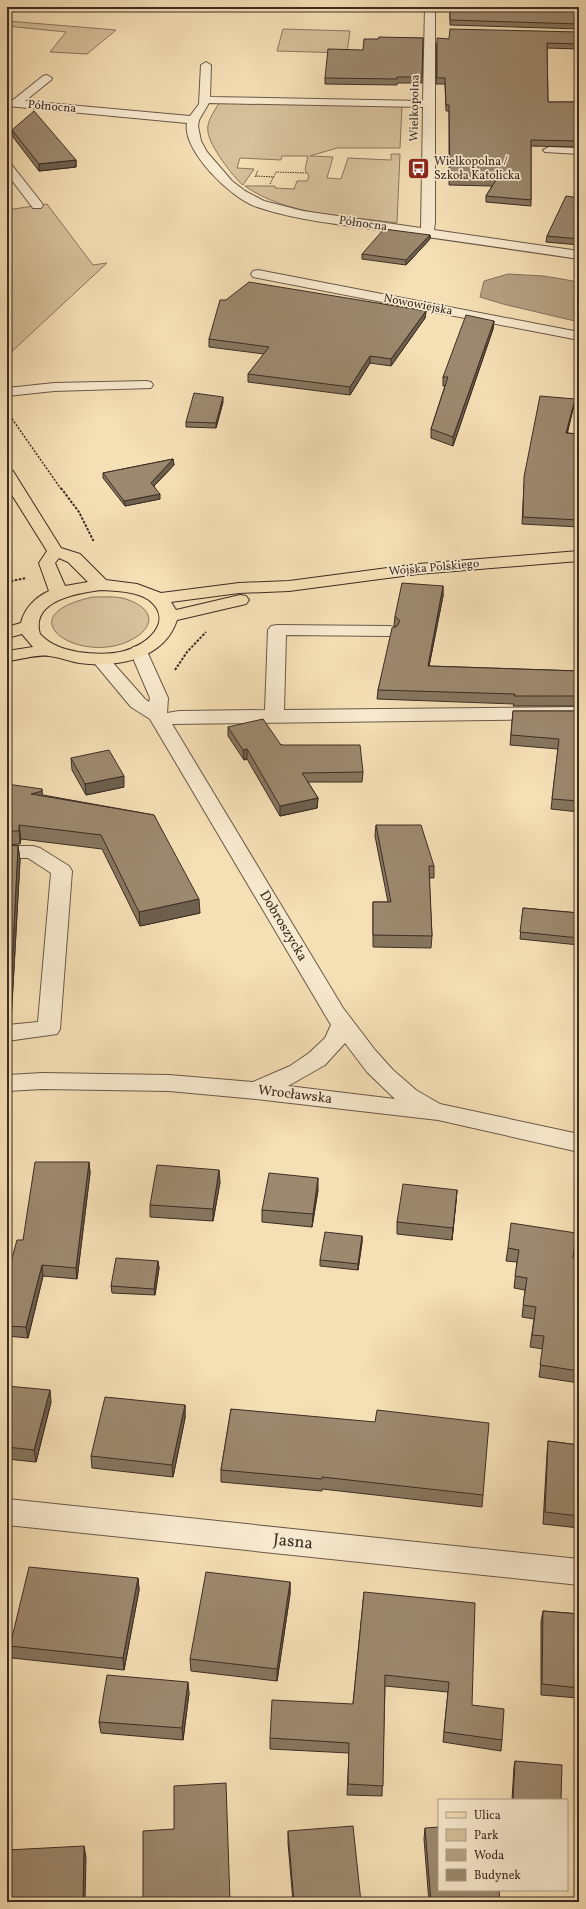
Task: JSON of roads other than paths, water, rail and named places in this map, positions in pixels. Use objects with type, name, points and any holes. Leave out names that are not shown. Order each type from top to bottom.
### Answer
[{"type":"main road","points":[[7,474],[55,551],[74,558],[101,585]]},
{"type":"main road","points":[[55,551],[47,563],[58,594]]},
{"type":"main road","name":"Wojska Polskiego","points":[[157,598],[239,588],[289,586],[418,569],[579,556]]},
{"type":"main road","points":[[101,585],[140,591],[157,598],[166,607],[169,617],[167,627],[151,644],[139,651],[128,655],[100,659],[79,658],[51,650],[37,642],[31,635],[29,626],[33,612],[43,602],[58,594],[80,588],[101,585]]},
{"type":"main road","name":"Wojska Polskiego","points":[[169,617],[249,598],[289,586]]},
{"type":"main road","points":[[7,633],[29,626]]},
{"type":"main road","points":[[7,656],[51,650]]},
{"type":"street","name":"Wielkopolna","points":[[428,232],[428,104],[433,29],[430,7]]},
{"type":"street","points":[[193,120],[204,100],[206,65]]},
{"type":"street","points":[[12,116],[15,104],[47,78]]},
{"type":"street","points":[[204,100],[428,104]]},
{"type":"street","name":"Północna","points":[[15,104],[193,120],[192,126],[195,141],[202,153],[228,184],[250,199],[271,207],[302,215],[579,255]]},
{"type":"street","points":[[549,150],[579,151]]},
{"type":"street","points":[[7,166],[13,183],[36,205]]},
{"type":"street","name":"Nowowiejska","points":[[258,274],[579,336]]},
{"type":"street","points":[[7,392],[49,387],[146,385]]},
{"type":"street","points":[[274,715],[277,630],[389,631]]},
{"type":"street","points":[[139,651],[160,698],[158,718],[179,716],[579,713]]},
{"type":"street","name":"Dobroszycka","points":[[100,659],[138,703],[158,718],[343,1024],[381,1073],[406,1095],[438,1112]]},
{"type":"street","points":[[7,852],[33,852],[62,871],[49,1029],[7,1033]]},
{"type":"street","points":[[256,1091],[292,1075],[321,1056],[333,1042],[343,1024]]},
{"type":"street","name":"Wrocławska","points":[[7,1083],[42,1081],[162,1083],[256,1091],[438,1112],[579,1143]]},
{"type":"street","name":"Jasna","points":[[7,1512],[579,1572]]},
{"type":"water","points":[[508,274],[544,276],[579,282],[579,322],[480,297],[484,281]]},
{"type":"place","name":"Wielkopolna / Szkoła Katolicka","points":[[418,169]]}]
